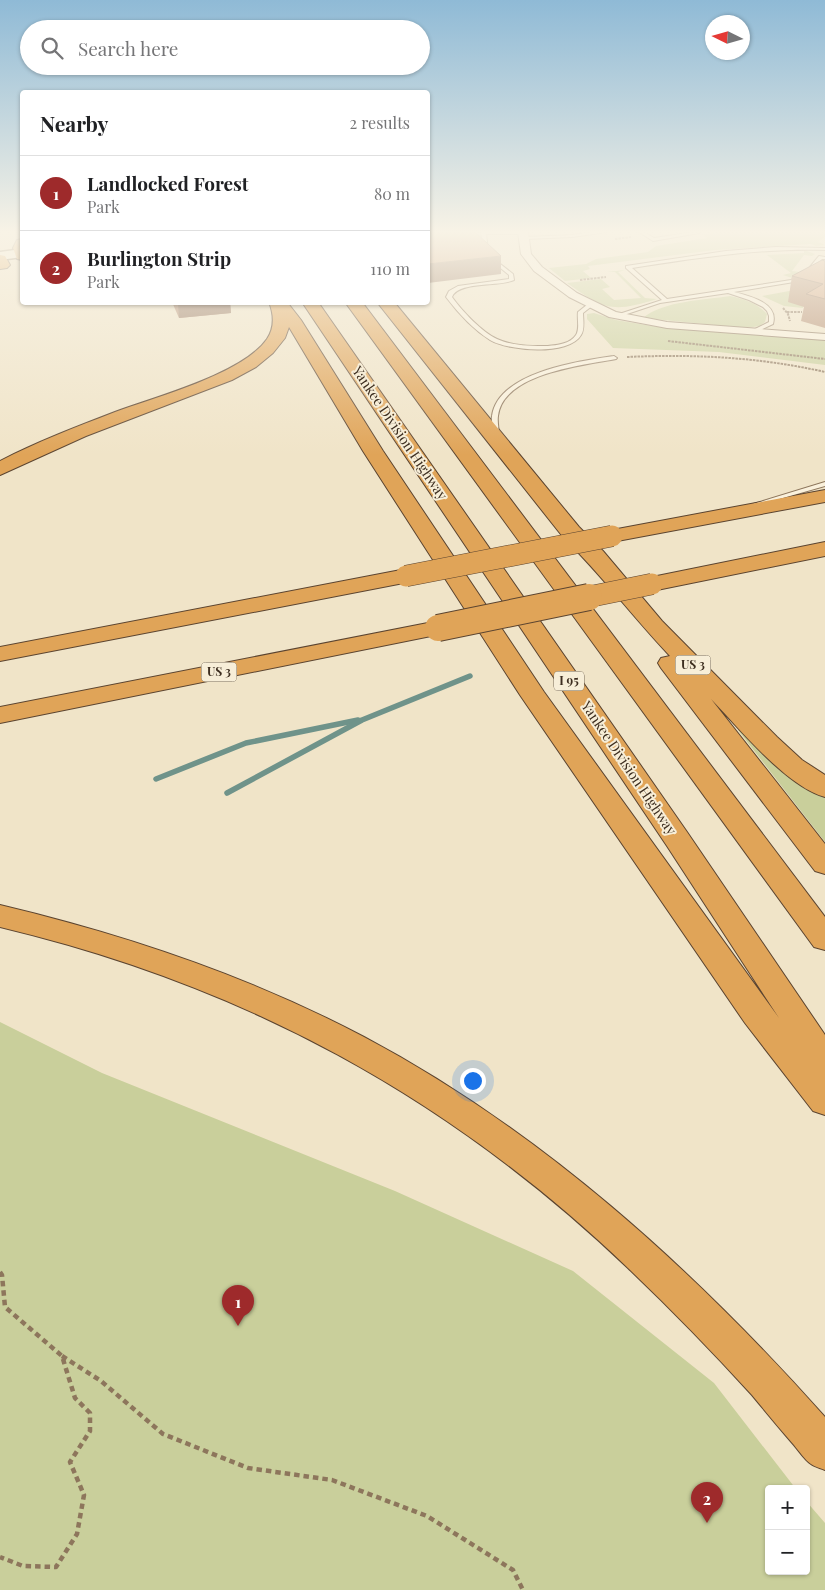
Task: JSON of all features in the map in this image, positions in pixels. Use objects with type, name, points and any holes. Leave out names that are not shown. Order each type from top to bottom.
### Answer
[{"type":"highway","points":[[0,469],[52,443],[209,383],[247,364],[266,350],[280,332],[283,319],[279,306]]},
{"type":"highway","points":[[281,306],[295,324],[373,451],[537,702],[757,1014],[825,1101]]},
{"type":"highway","name":"Yankee Division Highway","points":[[313,306],[688,854],[825,1062]]},
{"type":"highway","points":[[356,306],[825,939]]},
{"type":"highway","name":"US 3","points":[[388,306],[571,532],[654,626],[768,743],[793,766],[825,788]]},
{"type":"highway","points":[[0,654],[825,496]]},
{"type":"highway","points":[[571,532],[585,556],[825,864]]},
{"type":"highway","name":"US 3","points":[[0,715],[825,550]]},
{"type":"highway","points":[[0,916],[120,948],[226,986],[321,1030],[389,1067],[430,1093],[514,1151],[632,1246],[716,1327],[825,1449]]},
{"type":"street","points":[[593,306],[616,316],[661,324],[825,337]]},
{"type":"lane","points":[[457,306],[492,339],[508,344],[535,347],[557,346],[577,338],[580,334],[580,312],[588,306]]},
{"type":"lane","points":[[616,316],[644,306]]},
{"type":"lane","points":[[754,331],[771,324],[773,319],[771,313],[764,306]]},
{"type":"lane","points":[[500,445],[495,433],[494,416],[500,402],[513,389],[547,371],[614,358]]},
{"type":"lane","points":[[713,516],[825,484]]},
{"type":"path","points":[[787,312],[802,312]]},
{"type":"path","points":[[666,340],[825,359]]},
{"type":"path","points":[[614,358],[716,357],[774,362],[825,372]]},
{"type":"path","points":[[0,1272],[4,1285],[5,1307],[62,1356],[101,1381],[163,1434],[248,1468],[332,1480],[427,1516],[513,1570],[524,1590]]},
{"type":"path","points":[[0,1557],[23,1566],[56,1567],[77,1534],[84,1495],[70,1462],[90,1431],[90,1413],[75,1398],[62,1356]]},
{"type":"green space","points":[[668,306],[758,306],[767,314],[765,322],[760,326],[746,328],[643,318]]},
{"type":"green space","points":[[594,313],[616,320],[652,326],[825,340],[825,365],[719,352],[613,348],[587,319],[587,314]]},
{"type":"green space","points":[[740,729],[825,797],[825,842],[738,730]]},
{"type":"green space","points":[[0,1022],[102,1073],[395,1191],[573,1271],[714,1383],[793,1485],[765,1485],[765,1575],[810,1575],[810,1506],[825,1523],[825,1590],[0,1590]]},
{"type":"waterway","points":[[227,793],[362,720],[470,676]]},
{"type":"waterway","points":[[156,779],[246,743],[358,720]]},
{"type":"place","name":"Landlocked Forest","points":[[238,1326]]},
{"type":"place","name":"Burlington Strip","points":[[707,1523]]}]
